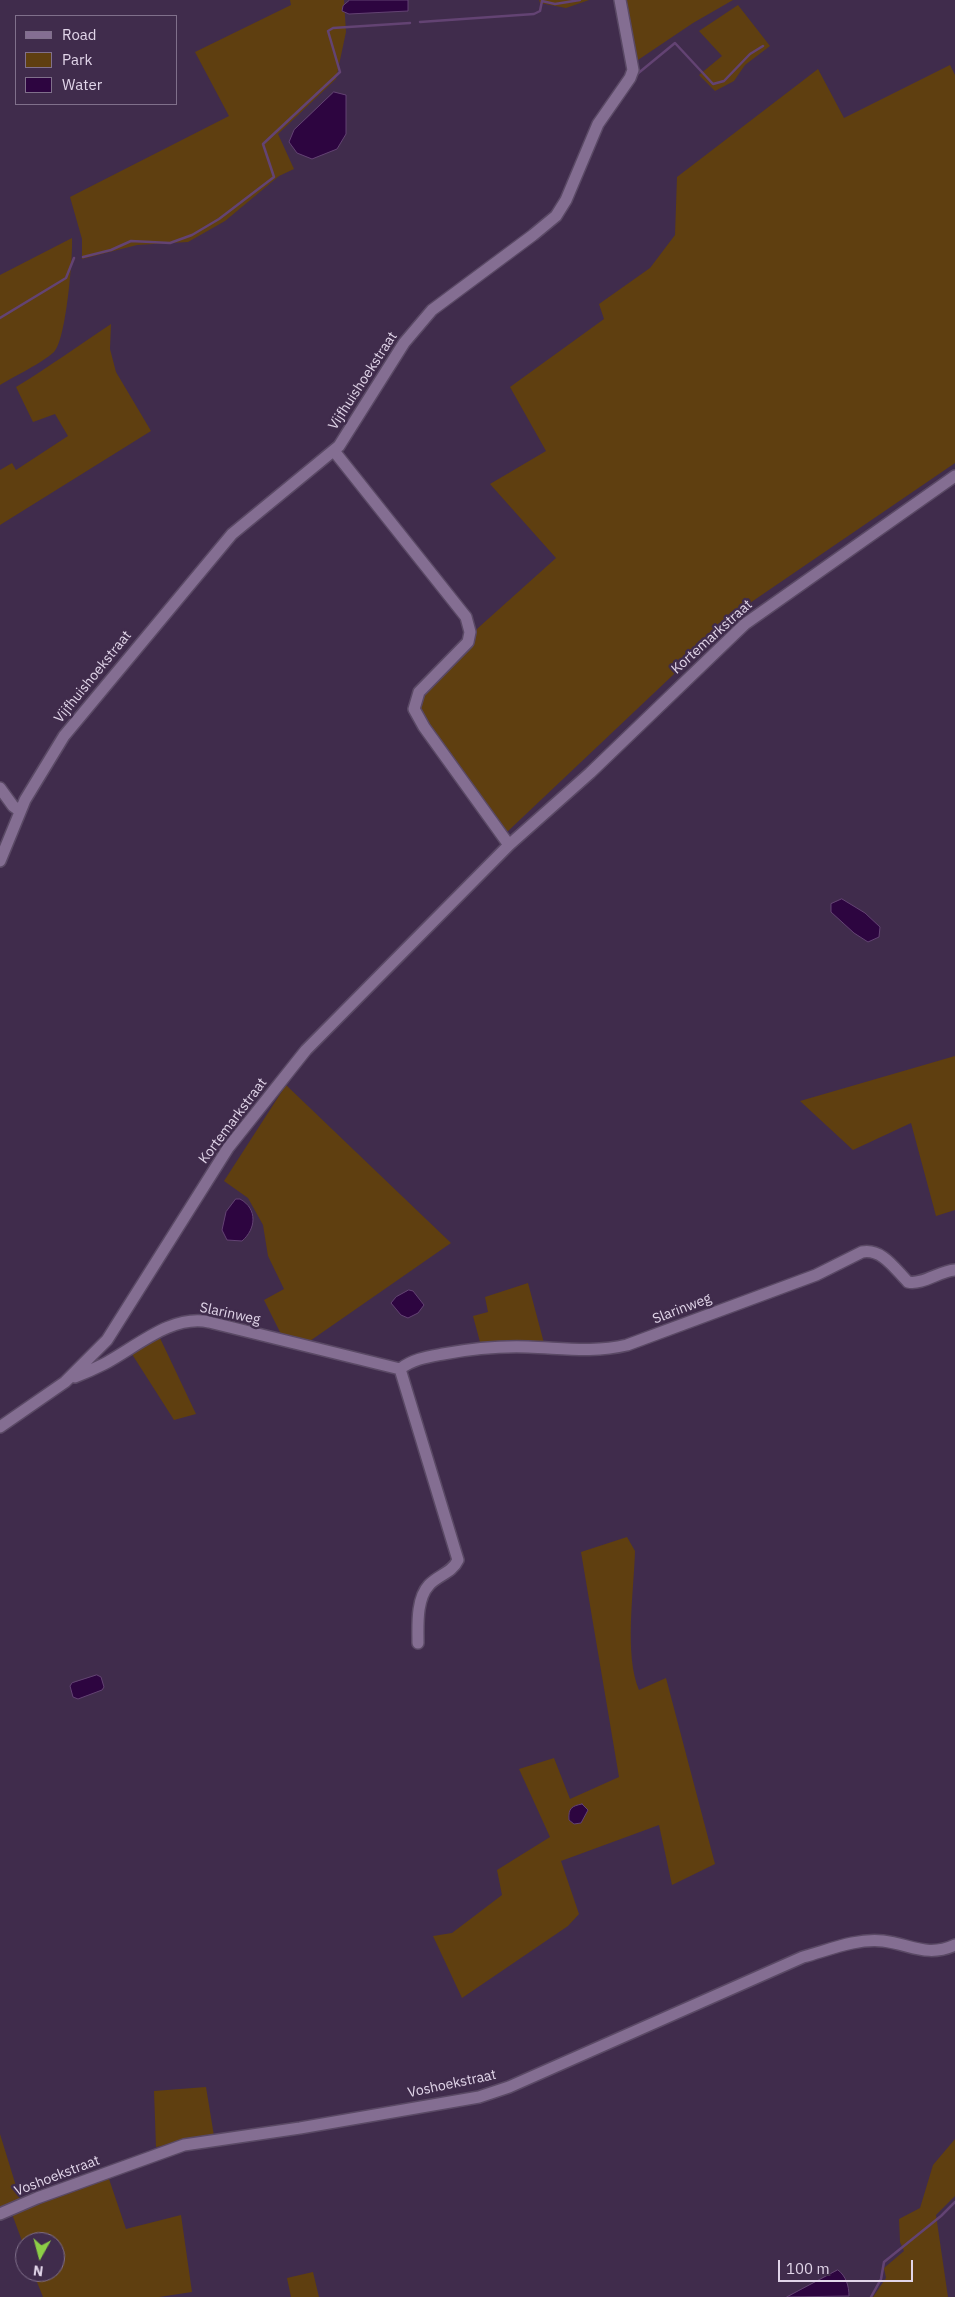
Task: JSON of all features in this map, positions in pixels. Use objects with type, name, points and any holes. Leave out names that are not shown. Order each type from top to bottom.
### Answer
[{"type":"street","name":"Vijfhuishoekstraat","points":[[0,861],[20,812],[38,777],[64,736],[232,534],[334,451],[354,425],[404,343],[432,310],[539,231],[560,211],[598,124],[630,78],[633,70],[620,0]]},
{"type":"street","points":[[334,451],[466,617],[470,632],[468,642],[418,692],[414,708],[424,727],[509,845]]},
{"type":"street","name":"Kortemarkstraat","points":[[0,1427],[65,1382],[107,1340],[228,1148],[306,1050],[509,845],[590,773],[745,624],[955,476]]},
{"type":"street","points":[[0,788],[13,806],[20,812]]},
{"type":"street","name":"Slarinweg","points":[[65,1382],[103,1365],[165,1329],[192,1321],[209,1322],[346,1358],[400,1369],[420,1359],[457,1352],[526,1347],[607,1350],[627,1345],[816,1275],[862,1252],[868,1251],[880,1254],[908,1282],[920,1281],[945,1271],[955,1270]]},
{"type":"street","points":[[400,1369],[458,1560],[454,1568],[429,1585],[422,1597],[418,1623],[418,1643]]},
{"type":"street","name":"Voshoekstraat","points":[[0,2214],[36,2198],[184,2145],[300,2128],[478,2097],[509,2087],[803,1957],[853,1942],[883,1941],[927,1951],[948,1948],[955,1944]]},
{"type":"green space","points":[[290,0],[344,0],[346,32],[336,79],[278,134],[294,169],[279,176],[225,221],[188,242],[137,245],[82,259],[82,239],[70,197],[229,116],[195,52],[291,5]]},
{"type":"green space","points":[[539,0],[589,0],[566,8],[540,3]]},
{"type":"green space","points":[[626,0],[733,0],[693,23],[638,60],[629,31]]},
{"type":"green space","points":[[738,5],[770,46],[745,65],[734,81],[715,91],[699,75],[722,56],[699,31]]},
{"type":"green space","points":[[950,65],[955,75],[955,463],[747,605],[506,833],[420,710],[424,694],[478,628],[556,558],[490,484],[546,451],[510,387],[604,319],[599,304],[650,268],[675,235],[677,177],[818,69],[844,118]]},
{"type":"green space","points":[[72,238],[68,298],[58,345],[54,352],[43,361],[0,385],[0,275]]},
{"type":"green space","points":[[111,324],[110,349],[116,372],[151,431],[0,525],[0,470],[12,463],[16,470],[68,436],[55,414],[33,422],[16,387]]},
{"type":"green space","points":[[955,1056],[955,1210],[936,1216],[911,1123],[853,1150],[800,1101]]},
{"type":"green space","points":[[286,1085],[451,1243],[307,1343],[282,1336],[264,1300],[284,1289],[268,1256],[263,1225],[248,1198],[224,1181]]},
{"type":"green space","points":[[528,1283],[544,1343],[480,1342],[473,1316],[488,1312],[485,1297]]},
{"type":"green space","points":[[159,1336],[196,1414],[174,1420],[130,1351]]},
{"type":"green space","points":[[627,1537],[635,1551],[631,1641],[634,1676],[639,1690],[666,1678],[715,1864],[672,1885],[659,1825],[561,1861],[579,1914],[568,1926],[462,1998],[433,1936],[452,1933],[502,1895],[497,1870],[550,1837],[519,1769],[554,1758],[570,1799],[619,1777],[581,1552]]},
{"type":"green space","points":[[206,2087],[214,2136],[156,2147],[154,2091]]},
{"type":"green space","points":[[0,2134],[20,2199],[0,2207]]},
{"type":"green space","points":[[955,2139],[955,2196],[936,2215],[948,2297],[873,2297],[886,2278],[884,2268],[904,2251],[900,2242],[899,2219],[920,2208],[933,2165]]},
{"type":"green space","points":[[108,2176],[126,2229],[181,2215],[192,2292],[159,2297],[43,2297],[37,2282],[65,2282],[65,2232],[19,2232],[12,2214]]},
{"type":"green space","points":[[313,2272],[319,2297],[291,2297],[287,2278]]},
{"type":"water","points":[[350,0],[408,0],[408,11],[349,14],[342,11],[343,6]]},
{"type":"water","points":[[334,92],[346,95],[346,134],[337,149],[312,159],[297,153],[289,142],[294,130]]},
{"type":"water","points":[[842,899],[865,913],[880,927],[879,937],[868,942],[854,933],[831,912],[831,904]]},
{"type":"water","points":[[236,1199],[246,1203],[250,1208],[253,1219],[250,1231],[242,1241],[227,1240],[222,1230],[226,1212]]},
{"type":"water","points":[[409,1290],[413,1291],[424,1305],[418,1313],[408,1318],[401,1315],[391,1303],[396,1297]]},
{"type":"water","points":[[97,1675],[101,1677],[104,1687],[102,1690],[78,1699],[73,1697],[70,1686],[72,1683]]},
{"type":"water","points":[[582,1804],[588,1810],[581,1823],[574,1824],[569,1820],[570,1810]]},
{"type":"water","points":[[838,2270],[846,2282],[849,2296],[787,2297]]},
{"type":"waterway","points":[[420,22],[534,14],[540,11],[542,1],[555,4],[580,0]]},
{"type":"waterway","points":[[83,257],[111,250],[131,241],[170,243],[192,235],[219,219],[274,177],[263,144],[340,72],[328,31],[333,28],[410,23]]},
{"type":"waterway","points":[[636,75],[675,43],[713,84],[724,81],[750,54],[763,46]]},
{"type":"waterway","points":[[0,318],[66,278],[74,258]]},
{"type":"waterway","points":[[871,2297],[881,2279],[884,2262],[941,2216],[955,2202]]}]
